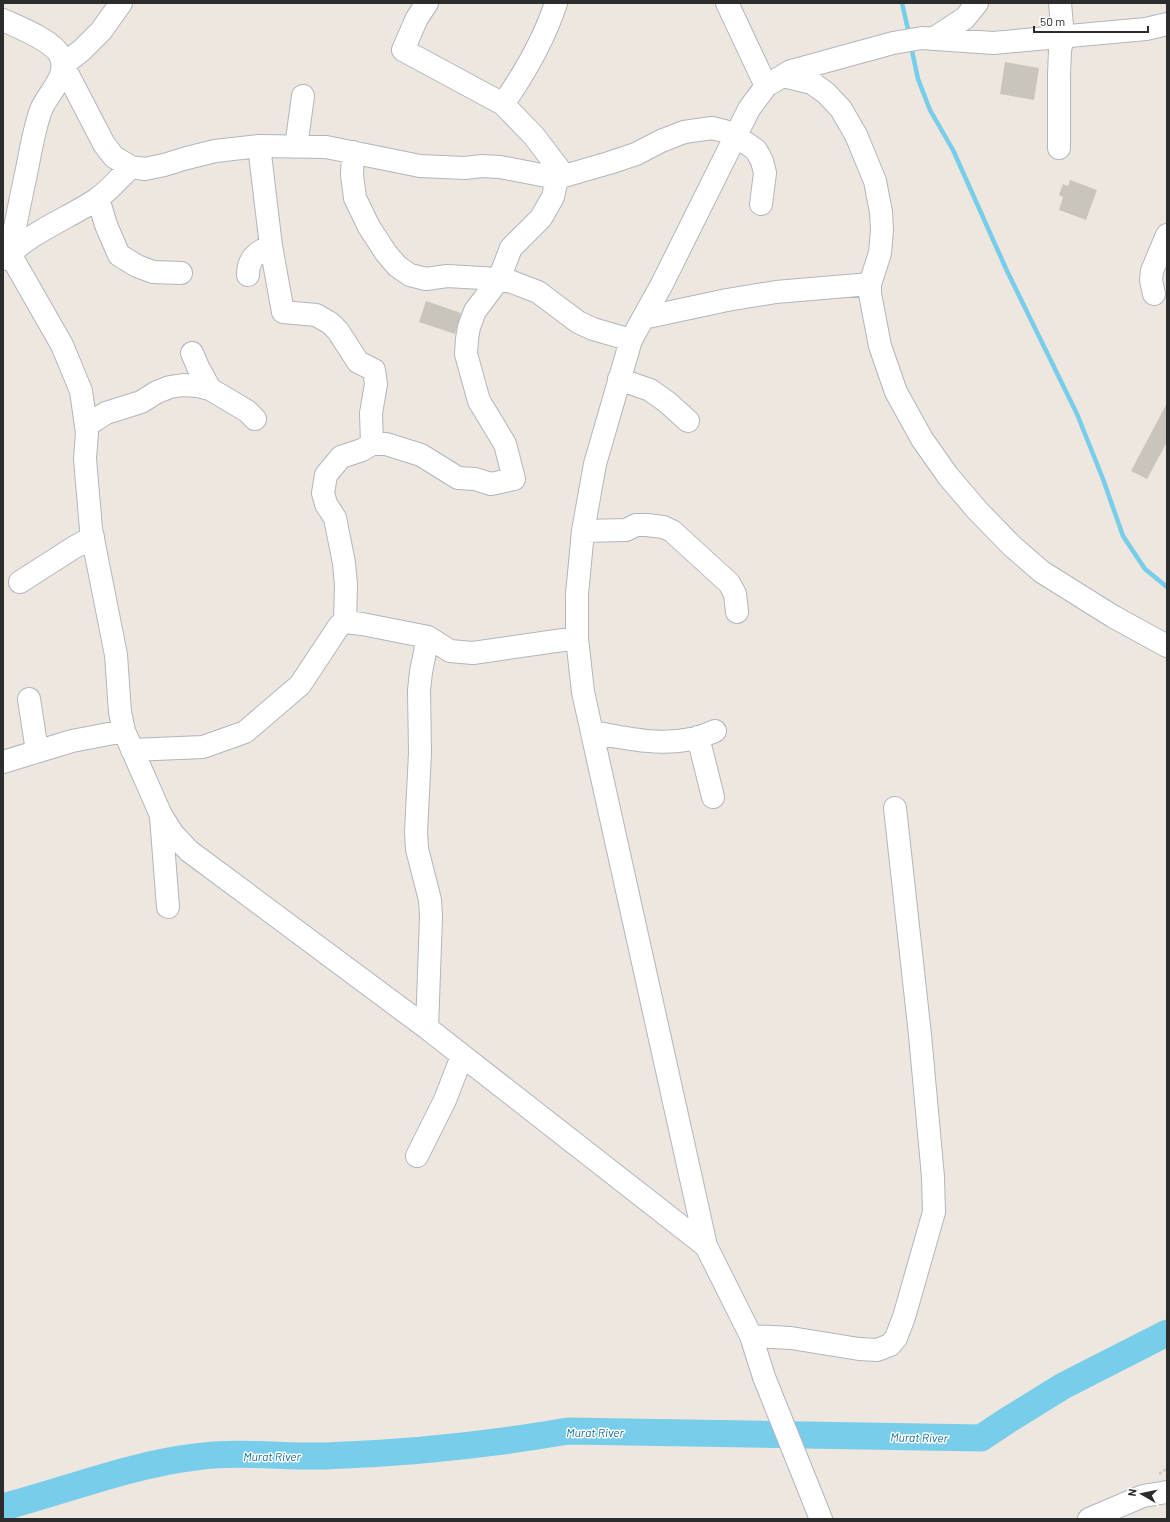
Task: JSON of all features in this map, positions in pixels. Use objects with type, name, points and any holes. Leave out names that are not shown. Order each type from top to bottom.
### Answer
[{"type":"street","points":[[121,3],[101,31],[82,50],[63,65],[60,79],[42,108],[34,132],[6,257],[65,351],[81,391],[86,426],[85,465],[93,537],[116,655],[120,712],[128,740],[161,816],[173,834],[189,851],[427,1028],[706,1246]]},
{"type":"street","points":[[345,622],[346,590],[344,563],[335,518],[326,504],[323,493],[326,475],[341,457],[362,450],[372,444],[386,444],[421,455],[458,478],[475,479],[492,484],[514,479],[506,444],[479,401],[466,354],[469,327],[475,311],[499,279],[512,248],[541,218],[553,197],[559,169],[550,155],[534,136],[503,104],[403,50],[417,18],[427,3]]},
{"type":"street","points":[[503,104],[519,80],[551,17],[556,3]]},
{"type":"street","points":[[727,3],[774,81]]},
{"type":"street","points":[[927,38],[965,18],[978,3]]},
{"type":"street","points":[[1059,148],[1059,75],[1060,50],[1063,37],[1060,3]]},
{"type":"street","points":[[3,20],[40,38],[60,54],[63,65],[104,144],[114,158],[131,167],[145,169],[215,151],[259,146],[326,147],[420,166],[450,168],[482,166],[500,167],[557,178],[629,156],[661,140],[684,132],[712,128],[736,136],[756,150],[762,161],[764,173],[761,204]]},
{"type":"street","points":[[821,1519],[764,1377],[752,1336],[706,1246],[592,732],[584,692],[577,638],[578,594],[583,531],[595,464],[631,340],[662,284],[749,110],[774,81],[791,71],[893,43],[927,38],[993,43],[1146,29],[1167,24]]},
{"type":"street","points":[[774,81],[812,83],[826,93],[841,109],[856,135],[875,181],[881,212],[882,230],[880,253],[870,284],[870,294],[880,346],[896,392],[922,439],[948,476],[977,510],[1012,546],[1042,572],[1114,617],[1167,646]]},
{"type":"street","points":[[296,147],[303,96]]},
{"type":"street","points":[[259,146],[271,246],[283,312],[316,315],[330,323],[338,332],[358,362],[374,370],[376,384],[371,413],[372,444]]},
{"type":"street","points":[[353,152],[352,175],[355,198],[369,227],[386,253],[397,266],[410,275],[426,279],[447,276],[499,279],[526,286],[538,292],[578,322],[593,329],[631,340]]},
{"type":"street","points":[[6,257],[53,225],[98,198],[131,167]]},
{"type":"street","points":[[98,198],[106,225],[119,255],[137,266],[153,272],[181,273]]},
{"type":"street","points":[[1154,294],[1151,280],[1152,271],[1167,235]]},
{"type":"street","points":[[248,275],[248,265],[251,260],[262,249],[271,246]]},
{"type":"street","points":[[643,318],[727,300],[769,293],[870,284]]},
{"type":"street","points":[[192,353],[210,389]]},
{"type":"street","points":[[620,379],[650,390],[667,402],[688,421]]},
{"type":"street","points":[[86,426],[106,413],[141,402],[157,392],[170,387],[183,385],[198,386],[210,389],[247,411],[255,420]]},
{"type":"street","points":[[583,531],[621,530],[636,525],[663,527],[672,531],[729,583],[735,594],[737,612]]},
{"type":"street","points":[[20,582],[93,537]]},
{"type":"street","points":[[3,762],[72,741],[128,740],[203,747],[245,732],[300,685],[339,626],[345,622],[428,637],[450,651],[473,653],[577,638]]},
{"type":"street","points":[[427,1028],[431,917],[430,900],[417,849],[416,832],[420,753],[419,690],[428,637]]},
{"type":"street","points":[[29,698],[37,751]]},
{"type":"street","points":[[592,732],[650,741],[673,742],[707,734],[713,797]]},
{"type":"street","points":[[752,1336],[791,1338],[859,1349],[876,1350],[890,1346],[896,1338],[904,1317],[934,1212],[933,1177],[920,1035],[895,808]]},
{"type":"street","points":[[161,816],[168,907]]},
{"type":"street","points":[[417,1156],[445,1100],[462,1056]]},
{"type":"street","points":[[1090,1519],[1143,1496],[1167,1492]]},
{"type":"building","points":[[1005,62],[1039,68],[1034,100],[1000,94]]},
{"type":"building","points":[[1070,180],[1097,190],[1086,220],[1059,210],[1063,197],[1059,195],[1063,184],[1068,186]]},
{"type":"building","points":[[426,301],[461,313],[455,334],[419,322]]},
{"type":"building","points":[[1167,403],[1167,442],[1147,479],[1131,471]]},
{"type":"waterway","points":[[902,3],[909,34]]},
{"type":"waterway","points":[[911,46],[918,79],[930,110],[953,150],[1007,271],[1077,414],[1103,479],[1123,536],[1145,569],[1167,587]]},
{"type":"waterway","name":"Murat River","points":[[3,1507],[123,1472],[171,1461],[211,1455],[244,1454],[325,1456],[386,1453],[447,1448],[568,1431],[981,1438],[1063,1386],[1167,1333]]}]
